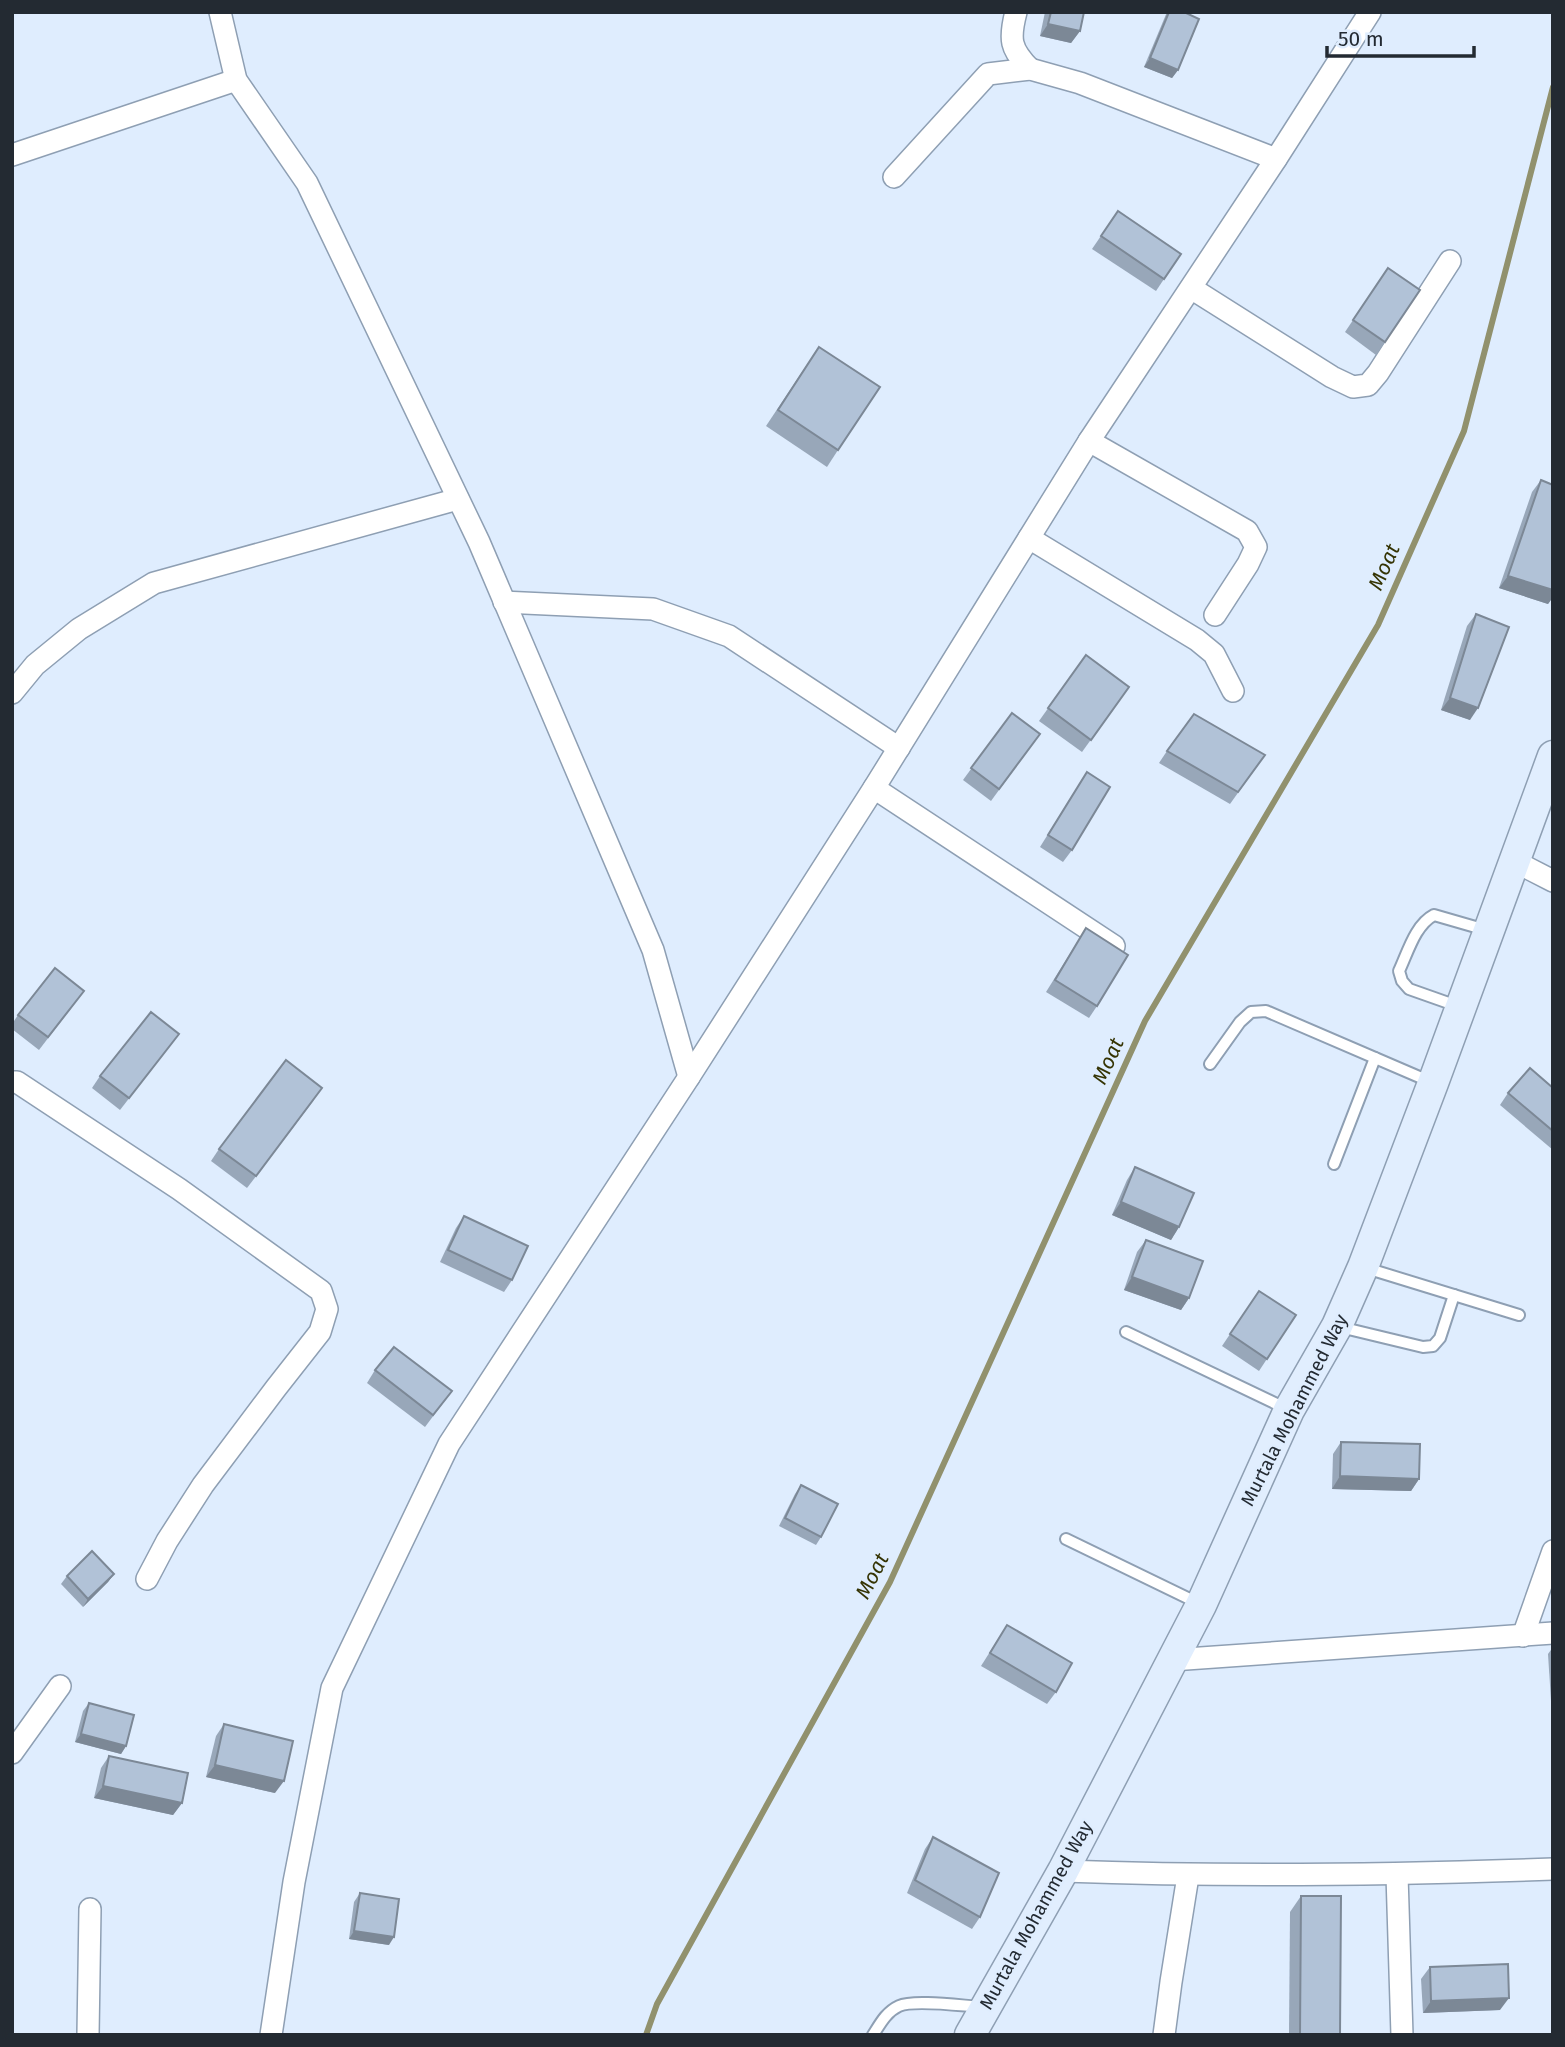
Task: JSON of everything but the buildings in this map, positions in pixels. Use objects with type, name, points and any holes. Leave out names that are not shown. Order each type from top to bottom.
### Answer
[{"type":"street","points":[[220,12],[236,80],[307,183],[458,499],[504,602],[653,950],[689,1077]]},
{"type":"street","points":[[1016,12],[1010,32],[1013,47],[1018,57],[1030,69]]},
{"type":"street","points":[[271,2035],[294,1882],[332,1688],[449,1444],[874,788],[1089,441],[1370,12]]},
{"type":"street","points":[[894,177],[988,74],[1030,69],[1080,83],[1276,159]]},
{"type":"street","points":[[12,155],[236,80]]},
{"type":"street","points":[[1191,288],[1332,377],[1353,387],[1368,385],[1378,373],[1450,261]]},
{"type":"street","points":[[1089,441],[1247,531],[1256,547],[1215,615]]},
{"type":"street","points":[[12,693],[35,665],[79,629],[154,583],[458,499]]},
{"type":"street","points":[[1029,538],[1198,640],[1213,654],[1234,691]]},
{"type":"street","points":[[504,602],[653,609],[717,631],[729,636],[899,748]]},
{"type":"street","name":"Murtala Mohammed Way","points":[[970,2035],[1063,1871],[1201,1605],[1289,1410],[1337,1326],[1363,1267],[1433,1083],[1553,755]]},
{"type":"street","points":[[874,788],[1114,946]]},
{"type":"street","points":[[1514,861],[1553,881]]},
{"type":"street","points":[[12,1082],[17,1082],[223,1220],[321,1292],[327,1309],[320,1332],[203,1485],[147,1578]]},
{"type":"street","points":[[1524,1636],[1553,1551]]},
{"type":"street","points":[[1172,1660],[1553,1633]]},
{"type":"street","points":[[12,1752],[60,1686]]},
{"type":"street","points":[[1063,1871],[1188,1876],[1397,1875],[1553,1869]]},
{"type":"street","points":[[1397,1875],[1402,2035]]},
{"type":"street","points":[[1164,2035],[1188,1876]]},
{"type":"street","points":[[88,2035],[90,1909]]},
{"type":"lane","points":[[1461,1007],[1409,989],[1402,981],[1399,971],[1418,929],[1425,920],[1434,915],[1489,931]]},
{"type":"lane","points":[[1210,1064],[1251,1012],[1266,1011],[1433,1083]]},
{"type":"lane","points":[[1334,1164],[1375,1058]]},
{"type":"lane","points":[[1363,1267],[1519,1315]]},
{"type":"lane","points":[[1337,1326],[1423,1347],[1433,1346],[1440,1338],[1454,1295]]},
{"type":"lane","points":[[1126,1332],[1289,1410]]},
{"type":"lane","points":[[1066,1539],[1201,1605]]},
{"type":"lane","points":[[873,2035],[887,2014],[900,2005],[915,2003],[984,2007]]},
{"type":"waterway","name":"Moat","points":[[646,2035],[657,2004],[890,1582],[1145,1021],[1378,625],[1464,431],[1553,87]]}]
